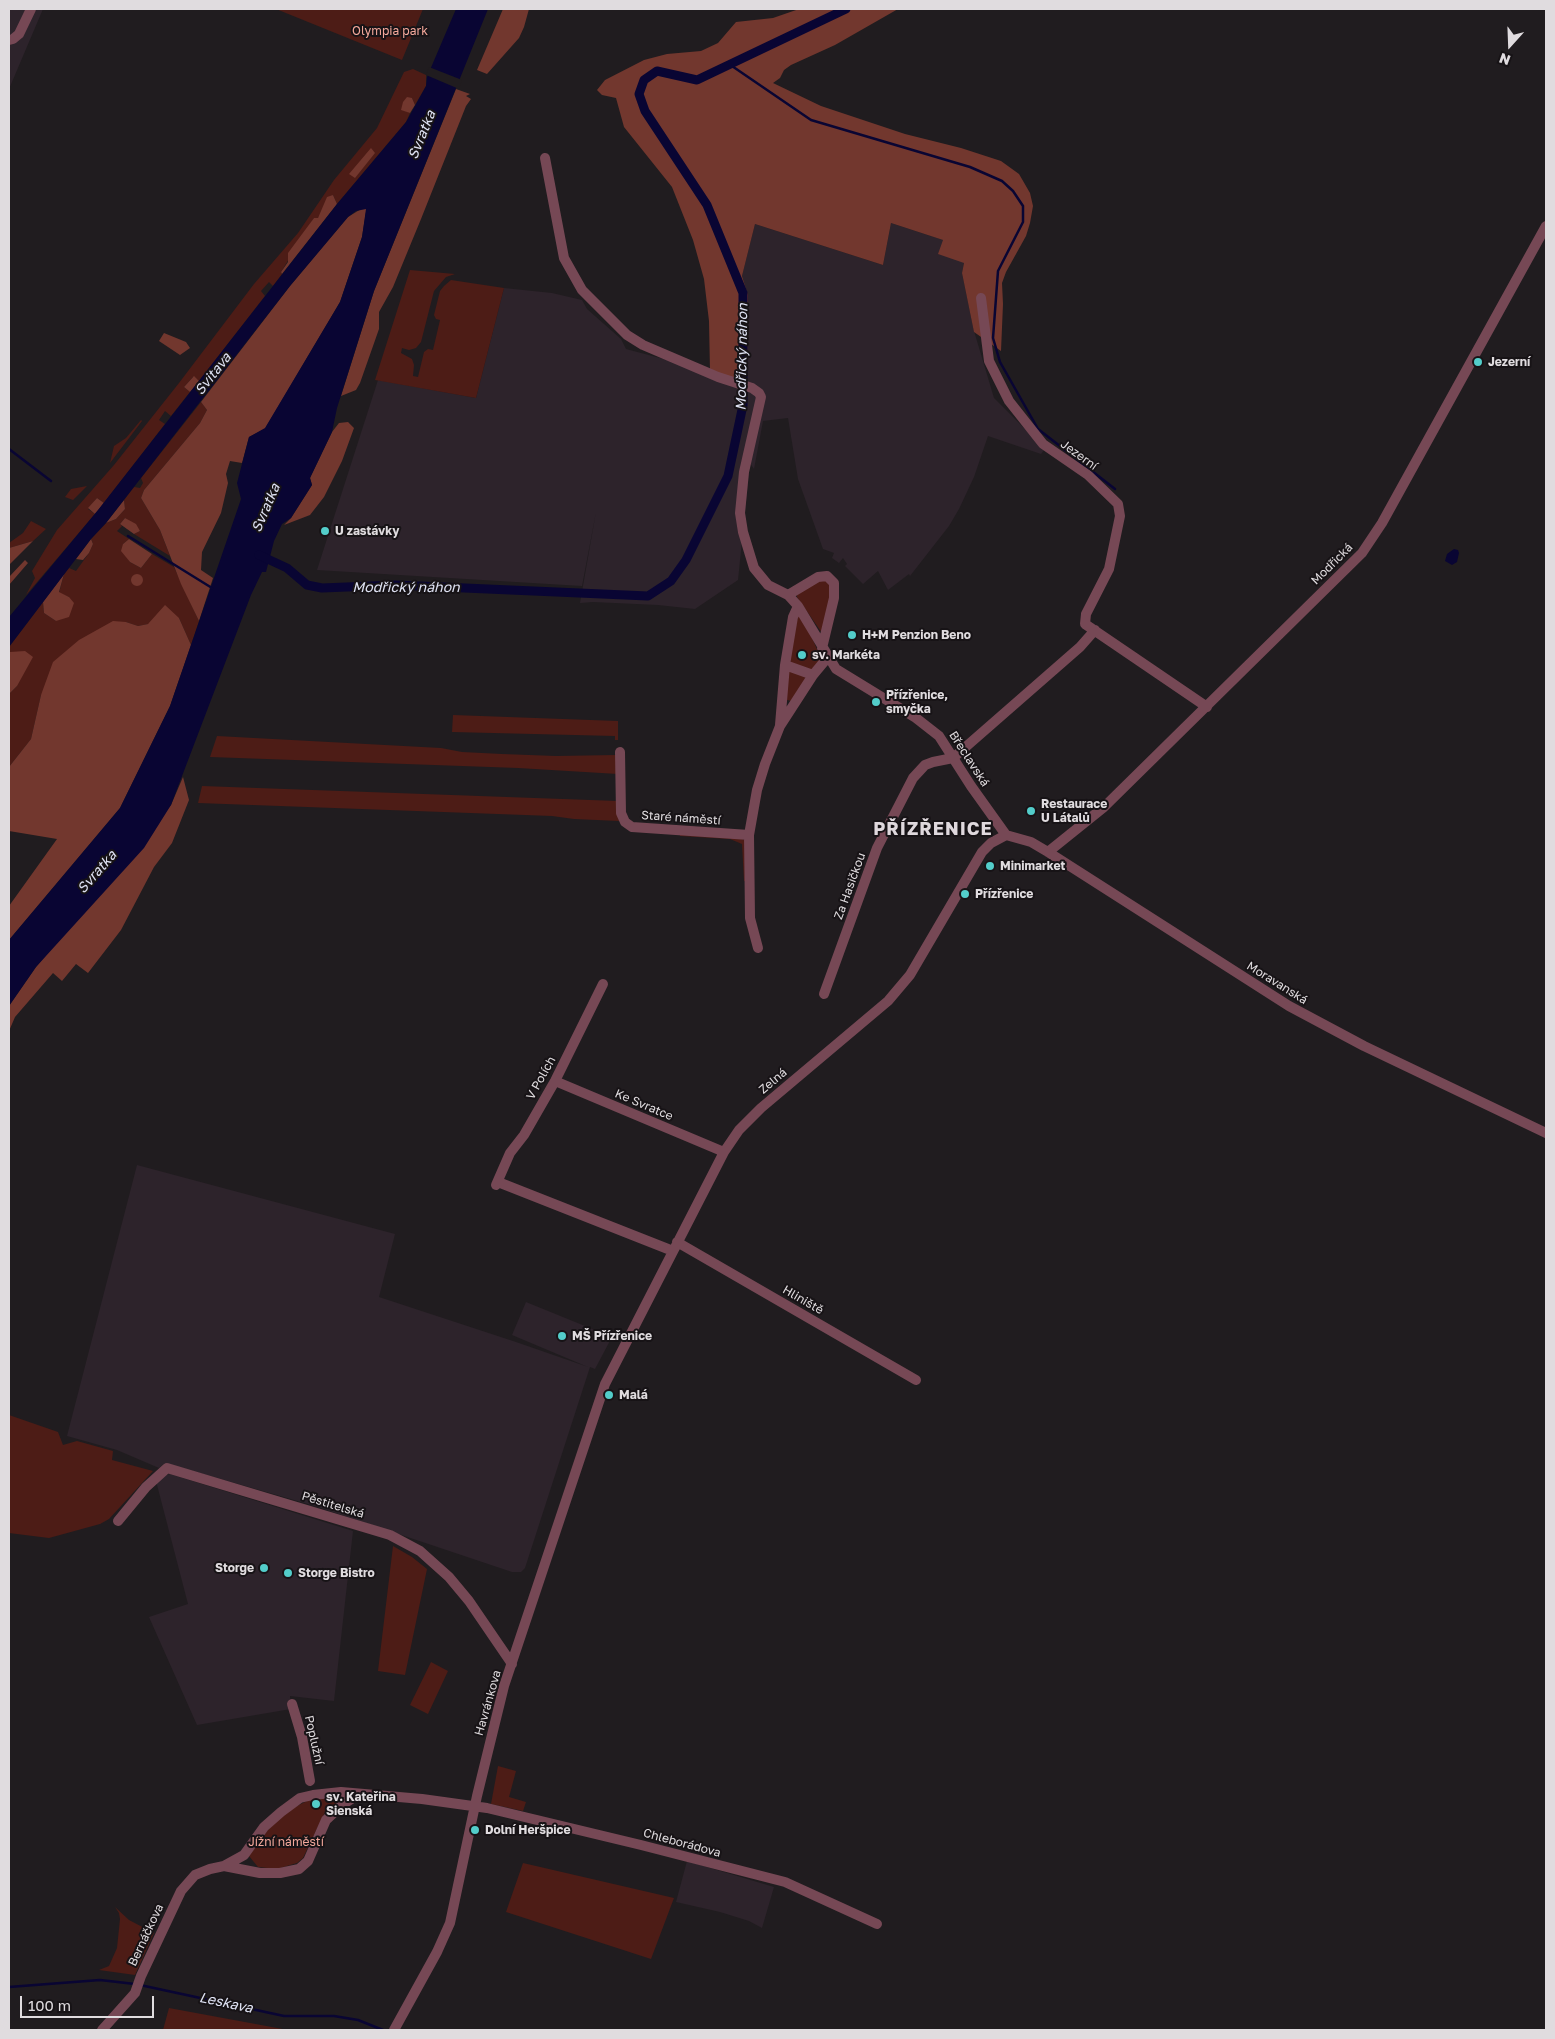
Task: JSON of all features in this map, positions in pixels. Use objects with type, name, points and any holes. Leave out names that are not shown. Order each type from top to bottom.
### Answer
[{"type":"street","points":[[9,40],[19,34],[31,9]]},
{"type":"street","points":[[545,158],[564,258],[582,290],[627,335],[642,345],[752,388],[759,393],[761,397],[744,472],[740,513],[743,532],[754,568],[768,585],[788,595],[798,606],[825,653]]},
{"type":"street","name":"Modřická","points":[[1048,852],[1104,807],[1362,553],[1382,523],[1546,226]]},
{"type":"street","name":"Jezerní","points":[[981,298],[989,360],[1009,402],[1043,444],[1088,476],[1118,504],[1120,516],[1109,569],[1086,614],[1085,624],[1094,630]]},
{"type":"street","points":[[758,948],[750,918],[749,835],[765,764],[780,726],[825,653],[834,598],[834,584],[827,576],[818,577],[788,595]]},
{"type":"street","points":[[780,726],[784,665],[793,617],[798,606]]},
{"type":"street","points":[[953,758],[1080,647],[1094,630],[1206,707]]},
{"type":"street","name":"Břeclavská","points":[[825,653],[836,669],[936,732],[1006,835]]},
{"type":"street","points":[[784,665],[813,675]]},
{"type":"street","name":"Staré náměstí","points":[[620,752],[621,814],[625,822],[632,827],[749,835]]},
{"type":"street","name":"Za Hasičkou","points":[[824,994],[877,848],[912,778],[925,765],[953,758]]},
{"type":"street","name":"Moravanská","points":[[1006,835],[1031,842],[1048,852],[1289,1006],[1364,1046],[1546,1133]]},
{"type":"street","name":"Zelná","points":[[605,1384],[724,1152],[739,1130],[761,1108],[888,1001],[910,975],[982,852],[991,843],[1006,835]]},
{"type":"street","name":"V Polích","points":[[603,984],[555,1081],[524,1135],[510,1153],[497,1183],[675,1247]]},
{"type":"street","name":"Ke Svratce","points":[[555,1081],[724,1152]]},
{"type":"street","name":"Hliniště","points":[[675,1247],[916,1380]]},
{"type":"street","name":"Havránkova","points":[[395,2029],[437,1952],[450,1923],[494,1723],[605,1384]]},
{"type":"street","name":"Pěstitelská","points":[[118,1521],[146,1487],[167,1468],[390,1535],[420,1551],[449,1577],[473,1607],[512,1664]]},
{"type":"street","name":"Poplužní","points":[[292,1704],[302,1736],[312,1789]]},
{"type":"street","name":"Chleborádova","points":[[224,1866],[244,1855],[264,1827],[312,1789],[475,1806],[641,1845],[785,1882],[877,1924]]},
{"type":"street","points":[[224,1866],[260,1873],[280,1873],[299,1869],[308,1861],[326,1820],[342,1805],[359,1794]]},
{"type":"street","name":"Bernáčkova","points":[[102,2030],[135,1993],[141,1976],[182,1891],[196,1875],[224,1866]]},
{"type":"shaded area","points":[[9,9],[43,9],[9,89]]},
{"type":"shaded area","points":[[503,9],[529,9],[519,38],[487,74],[477,70]]},
{"type":"shaded area","points":[[799,9],[898,9],[835,45],[791,65],[773,83],[821,106],[905,134],[961,148],[1001,161],[1019,174],[1030,193],[1033,206],[1026,236],[1002,283],[1001,351],[974,332],[962,273],[964,263],[938,254],[943,240],[891,223],[883,265],[755,224],[742,276],[748,295],[747,382],[710,371],[709,321],[704,279],[693,240],[672,187],[624,127],[616,98],[602,95],[597,90],[605,80],[644,60],[667,54],[701,51],[718,43],[736,22],[773,18]]},
{"type":"shaded area","points":[[456,89],[470,94],[466,96],[471,99],[466,106],[393,287],[379,312],[379,329],[360,383],[356,390],[341,396],[374,291]]},
{"type":"shaded area","points":[[407,97],[412,98],[415,105],[410,113],[401,110],[403,102]]},
{"type":"shaded area","points":[[371,148],[375,153],[355,178],[349,174]]},
{"type":"shaded area","points":[[333,195],[337,204],[282,274],[281,272],[288,262],[288,253],[314,218],[318,218],[327,197]]},
{"type":"shaded area","points":[[361,209],[366,209],[362,237],[340,302],[265,429],[249,437],[242,463],[230,461],[226,474],[228,483],[221,513],[202,552],[201,570],[213,578],[199,621],[181,584],[160,530],[141,498],[144,490],[200,423],[207,410],[201,402],[290,286],[348,217]]},
{"type":"shaded area","points":[[891,223],[943,240],[964,263],[962,273],[974,331],[994,398],[1045,449],[1041,454],[988,436],[974,477],[949,526],[910,576],[909,574],[888,590],[878,571],[863,584],[845,566],[847,564],[843,558],[839,563],[832,558],[834,553],[823,549],[798,479],[788,418],[763,421],[754,469],[750,463],[738,580],[695,609],[658,605],[580,603],[596,512],[582,586],[317,570],[378,380],[476,398],[504,288],[552,293],[582,300],[587,309],[621,339],[626,349],[747,381],[748,295],[742,276],[755,224],[883,265]]},
{"type":"shaded area","points":[[164,333],[186,342],[190,348],[180,355],[159,341]]},
{"type":"shaded area","points":[[194,376],[199,381],[190,392],[184,387]]},
{"type":"shaded area","points":[[348,422],[354,428],[342,461],[324,497],[310,515],[284,525],[291,518],[312,485],[310,478],[332,432],[339,423]]},
{"type":"shaded area","points":[[97,498],[104,503],[95,514],[88,508]]},
{"type":"shaded area","points":[[124,500],[125,509],[116,519],[106,523]]},
{"type":"shaded area","points":[[125,518],[136,524],[140,531],[134,534],[120,524]]},
{"type":"shaded area","points":[[91,539],[93,544],[89,553],[83,560],[76,559]]},
{"type":"shaded area","points":[[129,539],[152,554],[141,568],[130,562],[121,551],[123,544]]},
{"type":"shaded area","points":[[33,541],[9,565],[9,548]]},
{"type":"shaded area","points":[[25,560],[28,563],[9,585],[9,577]]},
{"type":"shaded area","points":[[64,574],[59,592],[69,597],[74,603],[69,617],[56,621],[44,613],[43,602]]},
{"type":"shaded area","points":[[135,574],[139,574],[143,580],[139,586],[135,586],[131,582],[131,578]]},
{"type":"shaded area","points":[[165,605],[179,618],[191,645],[170,706],[120,808],[9,940],[9,906],[57,839],[9,831],[9,767],[31,739],[41,695],[53,662],[79,640],[113,621],[126,622],[138,626],[148,624]]},
{"type":"shaded area","points":[[25,651],[33,657],[17,686],[9,694],[10,652]]},
{"type":"shaded area","points":[[183,777],[189,800],[172,843],[154,867],[121,930],[88,973],[76,964],[62,981],[53,973],[15,1017],[9,1031],[9,1006],[36,967],[171,805]]},
{"type":"shaded area","points":[[137,1165],[395,1234],[379,1297],[588,1367],[512,1335],[526,1302],[612,1337],[595,1369],[590,1367],[525,1568],[521,1572],[512,1572],[315,1506],[165,1463],[159,1468],[117,1450],[67,1436]]},
{"type":"shaded area","name":"Storge","points":[[170,1474],[353,1531],[334,1701],[290,1696],[291,1709],[197,1725],[149,1617],[188,1604],[156,1481],[163,1475]]},
{"type":"shaded area","points":[[687,1861],[774,1887],[762,1928],[749,1921],[720,1912],[676,1902]]},
{"type":"green space","name":"Olympia park","points":[[276,9],[423,9],[402,60]]},
{"type":"green space","points":[[413,69],[426,75],[426,86],[415,105],[412,98],[402,109],[410,113],[406,122],[337,204],[333,195],[318,218],[314,218],[281,272],[282,274],[273,286],[269,282],[261,291],[265,296],[199,381],[193,377],[184,387],[190,392],[171,416],[165,411],[159,420],[165,424],[104,503],[97,498],[88,509],[95,514],[26,595],[35,578],[32,571],[57,530],[114,465],[254,284],[298,233],[334,180],[377,128],[404,72]]},
{"type":"green space","points":[[410,270],[455,274],[446,277],[434,291],[421,342],[416,348],[409,350],[402,348],[401,353],[412,359],[414,365],[413,376],[418,377],[424,352],[428,349],[433,350],[440,320],[436,319],[434,315],[440,291],[444,286],[451,280],[504,288],[476,398],[375,380]]},
{"type":"green space","points":[[201,402],[207,410],[200,423],[144,490],[141,498],[160,530],[170,556],[134,534],[140,531],[125,518],[120,524],[122,526],[117,531],[129,539],[123,544],[126,556],[130,562],[141,568],[152,554],[174,567],[199,621],[191,645],[179,618],[138,626],[126,622],[41,695],[31,739],[9,767],[9,694],[17,686],[10,652],[9,655],[9,647],[43,602],[44,613],[56,621],[69,597],[59,593],[64,574],[69,568],[76,571],[89,553],[93,544],[91,539],[106,523],[116,519],[125,509],[124,500],[134,487],[140,488],[143,483],[141,478]]},
{"type":"green space","points":[[141,420],[110,463],[114,446],[126,438]]},
{"type":"green space","points":[[87,486],[73,500],[65,497],[71,489]]},
{"type":"green space","points":[[31,521],[46,529],[33,541],[9,548],[9,543],[23,533]]},
{"type":"green space","points":[[818,580],[827,580],[832,589],[822,633],[797,597],[797,595]]},
{"type":"green space","points":[[798,616],[800,616],[807,627],[821,658],[811,670],[791,663],[789,657]]},
{"type":"green space","points":[[794,671],[804,674],[806,679],[791,701],[784,699],[788,672]]},
{"type":"green space","points":[[453,715],[618,721],[618,740],[615,740],[615,736],[452,732]]},
{"type":"green space","points":[[217,736],[441,748],[462,752],[502,754],[556,756],[616,755],[618,774],[518,768],[210,757]]},
{"type":"green space","points":[[202,786],[618,801],[619,821],[552,816],[198,803]]},
{"type":"green space","points":[[680,832],[745,840],[746,881],[744,881],[742,844],[730,839],[680,836]]},
{"type":"green space","points":[[9,1415],[58,1432],[63,1445],[77,1441],[113,1451],[112,1460],[153,1471],[109,1519],[100,1524],[49,1538],[9,1533]]},
{"type":"green space","points":[[393,1546],[412,1557],[427,1569],[405,1675],[378,1671]]},
{"type":"green space","points":[[431,1662],[448,1671],[428,1714],[410,1705]]},
{"type":"green space","points":[[498,1766],[516,1771],[509,1797],[526,1802],[523,1811],[491,1804]]},
{"type":"green space","name":"Jížní náměstí","points":[[337,1797],[338,1802],[324,1814],[303,1858],[297,1863],[277,1869],[258,1867],[249,1856],[267,1831],[282,1816],[295,1807],[309,1800]]},
{"type":"green space","points":[[523,1863],[674,1898],[651,1959],[506,1912]]},
{"type":"green space","points":[[115,1907],[129,1920],[154,1933],[135,1975],[99,1970],[109,1966],[117,1948],[120,1919]]},
{"type":"green space","points":[[169,2008],[288,2030],[163,2030]]},
{"type":"water","points":[[456,9],[488,9],[374,291],[337,408],[332,432],[310,478],[312,485],[291,518],[282,524],[274,541],[266,572],[262,572],[251,595],[171,805],[144,848],[36,967],[9,1006],[9,940],[120,808],[170,706],[241,499],[237,483],[249,437],[265,428],[340,302],[362,237],[366,209],[356,211],[348,217],[290,286],[106,523],[91,539],[9,647],[9,617],[98,510],[337,204],[406,122],[426,86],[427,77]]},
{"type":"water","points":[[1454,549],[1458,550],[1459,553],[1457,562],[1452,565],[1445,561],[1447,554]]},
{"type":"pier","points":[[429,67],[462,80],[459,89],[426,75]]},
{"type":"waterway","name":"Modřický náhon","points":[[259,555],[287,568],[307,585],[322,588],[396,585],[648,596],[671,581],[686,560],[728,476],[743,405],[743,293],[707,205],[645,111],[639,94],[644,80],[657,71],[697,80],[846,9]]},
{"type":"waterway","points":[[729,64],[811,120],[970,167],[1002,181],[1013,191],[1023,206],[1023,222],[998,271],[993,338],[1000,362],[1038,429],[1115,489]]},
{"type":"waterway","points":[[9,449],[51,481]]},
{"type":"waterway","points":[[128,536],[212,588]]},
{"type":"waterway","name":"Leskava","points":[[9,1987],[100,1980],[135,1984]]},
{"type":"waterway","name":"Leskava","points":[[140,1985],[284,2016],[334,2016],[358,2020],[383,2030]]},
{"type":"place","name":"Jezerní","points":[[1478,362]]},
{"type":"place","name":"U zastávky","points":[[325,531]]},
{"type":"place","name":"H+M Penzion Beno","points":[[852,635]]},
{"type":"place","name":"sv. Markéta","points":[[802,655]]},
{"type":"place","name":"Přízřenice, smyčka","points":[[876,702]]},
{"type":"place","name":"Restaurace U Látalů","points":[[1031,811]]},
{"type":"place","name":"Minimarket","points":[[990,866]]},
{"type":"place","name":"Přízřenice","points":[[965,894]]},
{"type":"place","name":"MŠ Přízřenice","points":[[562,1336]]},
{"type":"place","name":"Malá","points":[[609,1395]]},
{"type":"place","name":"Storge","points":[[264,1568]]},
{"type":"place","name":"Storge Bistro","points":[[288,1573]]},
{"type":"place","name":"sv. Kateřina Sienská","points":[[316,1804]]},
{"type":"place","name":"Dolní Heršpice","points":[[475,1830]]},
{"type":"district","name":"PŘÍZŘENICE","points":[[933,829]]},
{"type":"water label","name":"Svratka","points":[[422,135]]},
{"type":"water label","name":"Svitava","points":[[213,374]]},
{"type":"water label","name":"Svratka","points":[[266,508]]},
{"type":"water label","name":"Svratka","points":[[97,872]]}]
